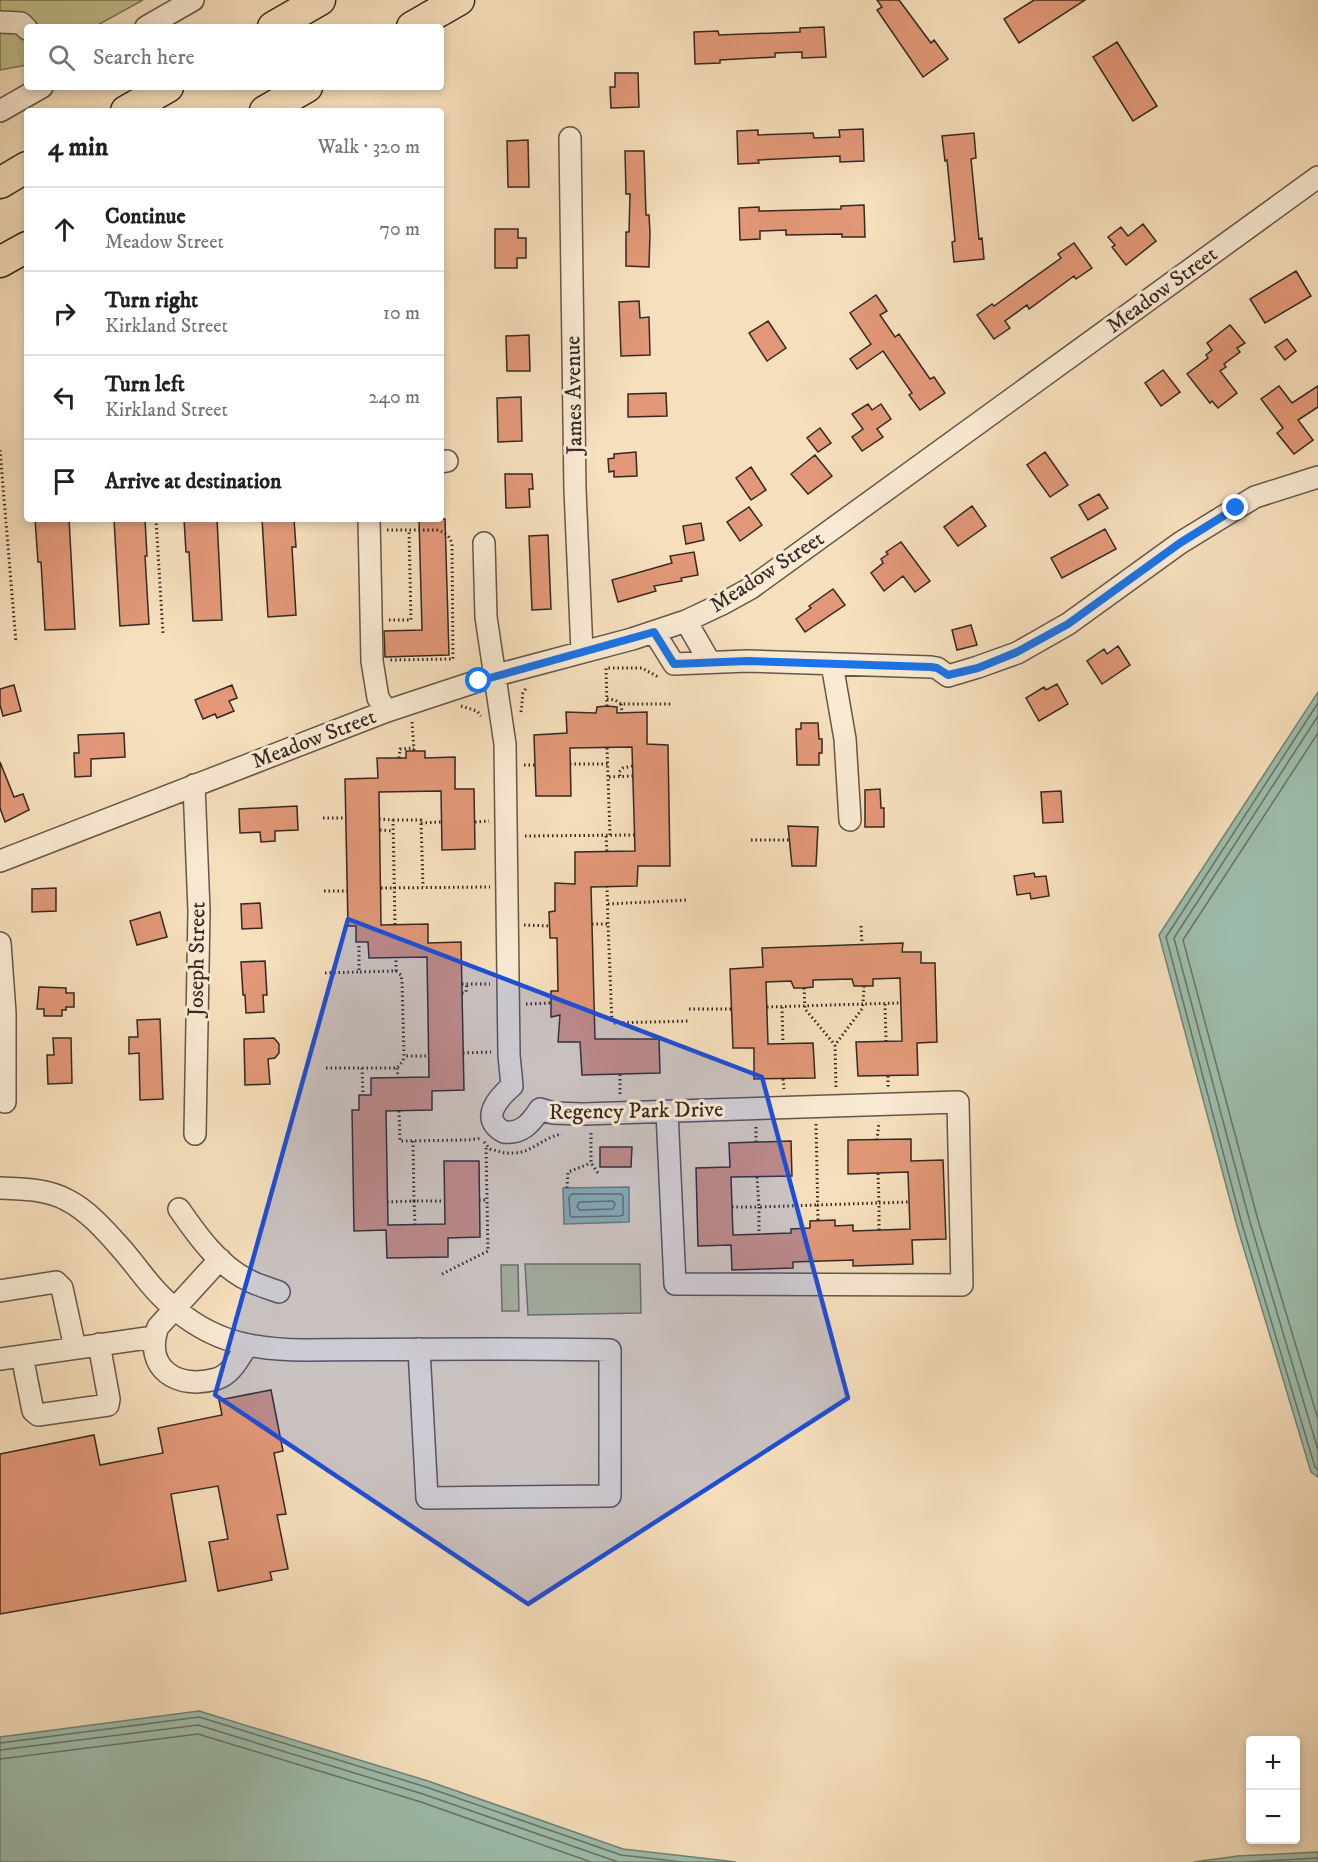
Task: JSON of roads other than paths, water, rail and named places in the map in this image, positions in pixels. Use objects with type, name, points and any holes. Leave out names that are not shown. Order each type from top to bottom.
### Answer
[{"type":"highway","points":[[278,24],[320,0]]},
{"type":"highway","points":[[417,24],[459,0]]},
{"type":"highway","points":[[131,108],[163,90]]},
{"type":"highway","points":[[270,108],[302,90]]},
{"type":"highway","points":[[0,183],[24,169]]},
{"type":"highway","points":[[0,262],[24,249]]},
{"type":"street","points":[[151,24],[194,0]]},
{"type":"street","points":[[0,22],[21,23],[24,26]]},
{"type":"street","points":[[0,111],[37,90]]},
{"type":"street","name":"James Avenue","points":[[570,138],[575,479],[582,652]]},
{"type":"street","name":"Meadow Street","points":[[0,861],[387,711],[493,676],[654,632],[714,609],[750,588],[1318,177]]},
{"type":"street","points":[[654,632],[674,664],[709,661],[931,667],[948,675],[978,668],[1007,656],[1068,624],[1171,549],[1255,497],[1318,477]]},
{"type":"street","points":[[370,525],[372,661],[378,698],[387,711]]},
{"type":"street","name":"Regency Park Drive","points":[[484,543],[486,617],[493,676],[505,744],[509,1055],[512,1086],[493,1107],[493,1119],[501,1131],[512,1132],[527,1127],[540,1109],[563,1114],[958,1102],[962,1286],[675,1284],[667,1112]]},
{"type":"street","points":[[686,621],[709,661]]},
{"type":"street","points":[[832,664],[845,739],[850,820]]},
{"type":"street","name":"Joseph Street","points":[[194,785],[199,911],[195,1134]]},
{"type":"street","points":[[0,944],[5,1013],[5,1102]]},
{"type":"street","points":[[0,1188],[42,1192],[59,1196],[74,1204],[116,1242],[174,1309],[217,1335],[247,1346],[293,1350],[419,1348],[610,1350],[610,1496],[427,1498],[419,1348]]},
{"type":"street","points":[[179,1209],[195,1232],[220,1259],[247,1280],[279,1292]]},
{"type":"street","points":[[220,1259],[158,1327],[154,1337],[153,1354],[158,1364],[171,1377],[192,1382],[217,1379],[231,1370],[247,1346]]},
{"type":"street","points":[[0,1291],[56,1282],[62,1288],[75,1348]]},
{"type":"street","points":[[0,1359],[154,1337]]},
{"type":"street","points":[[22,1356],[33,1411],[38,1415],[108,1405],[109,1399],[99,1344]]},
{"type":"water","points":[[1318,692],[1318,1477],[1311,1472],[1237,1226],[1159,935]]},
{"type":"water","points":[[629,1187],[629,1222],[564,1224],[563,1188]]},
{"type":"water","points":[[199,1711],[428,1781],[623,1849],[736,1862],[0,1862],[0,1737]]},
{"type":"water","points":[[1318,1852],[1318,1862],[1194,1862],[1238,1856]]}]
